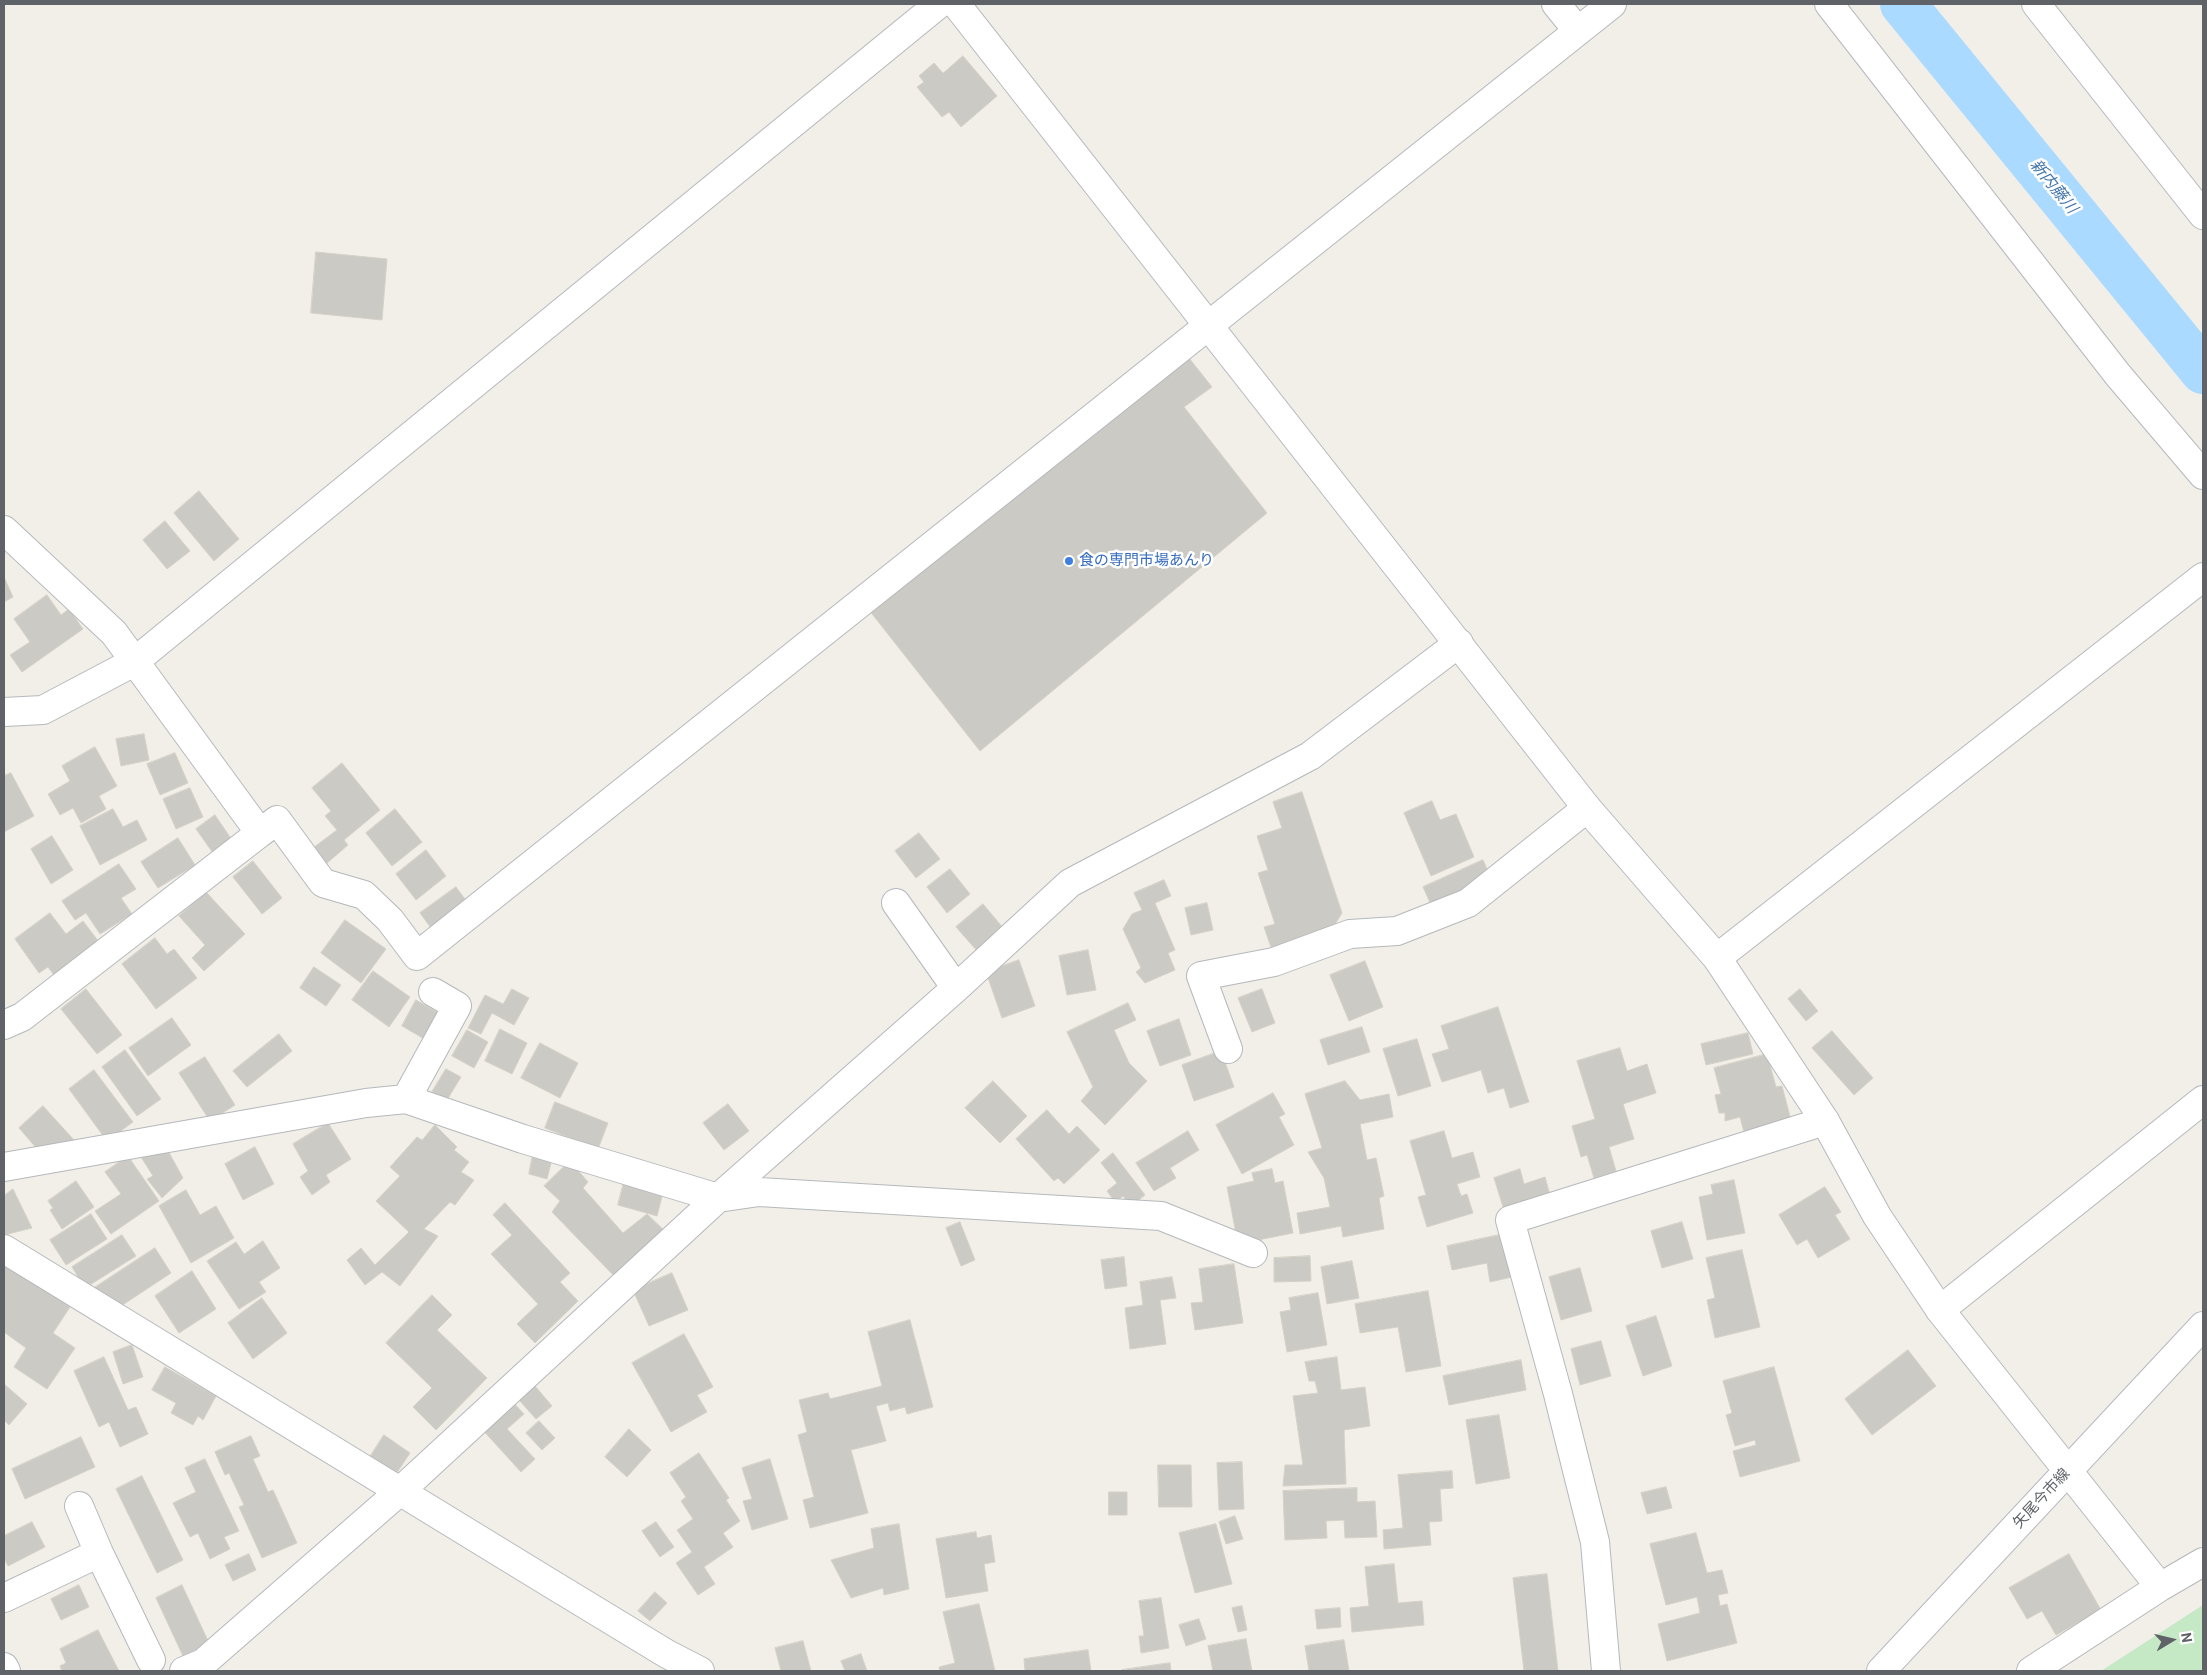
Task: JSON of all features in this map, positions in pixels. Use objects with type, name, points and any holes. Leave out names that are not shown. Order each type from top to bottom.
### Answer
[{"type":"street","points":[[4,712],[43,710],[134,662],[939,4]]},
{"type":"street","points":[[956,4],[1587,808],[1717,958],[1825,1121],[1877,1216],[1940,1310],[2160,1588]]},
{"type":"street","points":[[1556,4],[1578,31]]},
{"type":"street","points":[[4,1025],[22,1017],[277,820],[323,883],[364,895],[390,920],[417,956],[1612,4]]},
{"type":"street","points":[[1829,4],[2118,375],[2203,475]]},
{"type":"street","points":[[2036,4],[2203,215]]},
{"type":"street","points":[[4,530],[114,633],[260,833]]},
{"type":"street","points":[[1717,958],[2203,577]]},
{"type":"street","points":[[184,1671],[203,1663],[399,1492],[718,1198],[956,988],[1070,883],[1310,756],[1459,643]]},
{"type":"street","points":[[1228,1049],[1200,976],[1274,962],[1350,934],[1397,931],[1468,903],[1587,808]]},
{"type":"street","points":[[896,903],[956,988]]},
{"type":"street","points":[[406,1099],[457,1006],[433,992]]},
{"type":"street","points":[[4,1166],[366,1103],[406,1099],[524,1140],[718,1198],[759,1192],[1161,1216],[1253,1253]]},
{"type":"street","points":[[1940,1310],[2203,1100]]},
{"type":"street","points":[[1606,1671],[1595,1542],[1558,1394],[1510,1220],[1825,1121]]},
{"type":"street","points":[[4,1249],[666,1654],[700,1671]]},
{"type":"street","name":"矢尾今市線","points":[[1882,1671],[2203,1326]]},
{"type":"street","points":[[79,1506],[99,1553],[151,1660]]},
{"type":"street","points":[[4,1598],[99,1553]]},
{"type":"street","points":[[2031,1671],[2203,1562]]},
{"type":"street","points":[[4,1667],[6,1671]]},
{"type":"green space","points":[[2203,1605],[2203,1671],[2101,1671]]},
{"type":"building","points":[[963,56],[997,96],[961,127],[949,112],[942,117],[917,87],[924,82],[919,76],[934,63],[943,73]]},
{"type":"building","points":[[316,252],[387,259],[382,320],[311,313]]},
{"type":"building","name":"食の専門市場あんり","points":[[1189,358],[1212,387],[1184,407],[1267,513],[980,751],[869,610]]},
{"type":"building","points":[[199,491],[239,539],[214,561],[174,513]]},
{"type":"building","points":[[165,521],[190,551],[167,569],[143,540]]},
{"type":"building","points":[[4,577],[13,597],[4,602]]},
{"type":"building","points":[[47,595],[61,615],[69,609],[83,629],[22,672],[10,655],[30,642],[14,619]]},
{"type":"building","points":[[144,734],[149,760],[121,766],[116,739]]},
{"type":"building","points":[[95,747],[117,786],[99,796],[106,809],[81,823],[73,808],[60,815],[48,794],[70,781],[62,766]]},
{"type":"building","points":[[175,753],[188,783],[160,795],[147,764]]},
{"type":"building","points":[[342,763],[380,810],[344,840],[348,845],[326,864],[313,848],[337,830],[325,816],[331,811],[312,788]]},
{"type":"building","points":[[11,773],[34,816],[4,832],[4,776]]},
{"type":"building","points":[[190,788],[203,817],[176,829],[163,799]]},
{"type":"building","points":[[1302,792],[1342,913],[1329,934],[1273,953],[1264,927],[1275,924],[1258,873],[1268,870],[1257,836],[1282,828],[1273,802]]},
{"type":"building","points":[[1432,801],[1440,820],[1456,814],[1474,857],[1431,876],[1404,813]]},
{"type":"building","points":[[113,809],[123,827],[137,820],[147,840],[100,865],[80,826]]},
{"type":"building","points":[[395,809],[422,842],[392,866],[366,833]]},
{"type":"building","points":[[215,815],[232,840],[213,853],[196,829]]},
{"type":"building","points":[[919,833],[940,859],[916,878],[895,851]]},
{"type":"building","points":[[52,836],[73,870],[51,884],[31,849]]},
{"type":"building","points":[[178,838],[195,865],[158,888],[141,862]]},
{"type":"building","points":[[426,850],[446,876],[416,900],[396,874]]},
{"type":"building","points":[[1483,860],[1492,880],[1432,907],[1423,887]]},
{"type":"building","points":[[253,861],[282,898],[262,914],[233,877]]},
{"type":"building","points":[[119,864],[136,889],[121,898],[132,914],[100,934],[86,913],[75,920],[62,901]]},
{"type":"building","points":[[950,869],[970,894],[947,913],[927,887]]},
{"type":"building","points":[[1164,880],[1171,896],[1155,903],[1175,950],[1168,953],[1175,970],[1145,983],[1136,972],[1141,968],[1123,929],[1132,914],[1142,910],[1134,893]]},
{"type":"building","points":[[456,887],[470,906],[434,932],[420,913]]},
{"type":"building","points":[[206,892],[245,934],[204,971],[192,958],[205,945],[179,916]]},
{"type":"building","points":[[1207,903],[1213,930],[1191,935],[1185,908]]},
{"type":"building","points":[[983,904],[1004,929],[978,952],[956,927]]},
{"type":"building","points":[[50,913],[66,934],[83,921],[102,946],[57,979],[48,967],[39,973],[15,939]]},
{"type":"building","points":[[345,920],[386,949],[361,983],[321,953]]},
{"type":"building","points":[[155,938],[167,954],[174,949],[197,978],[156,1009],[122,964]]},
{"type":"building","points":[[1088,950],[1096,990],[1067,995],[1059,956]]},
{"type":"building","points":[[1019,960],[1035,1006],[1002,1018],[986,972]]},
{"type":"building","points":[[1365,961],[1383,1007],[1349,1021],[1330,975]]},
{"type":"building","points":[[314,967],[341,985],[326,1006],[300,988]]},
{"type":"building","points":[[373,971],[410,997],[389,1027],[352,1000]]},
{"type":"building","points":[[86,989],[122,1035],[97,1054],[61,1009]]},
{"type":"building","points":[[512,989],[529,998],[514,1025],[492,1013],[481,1034],[468,1028],[485,995],[503,1004]]},
{"type":"building","points":[[1262,989],[1275,1023],[1252,1032],[1238,998]]},
{"type":"building","points":[[1800,989],[1818,1011],[1806,1021],[1788,999]]},
{"type":"building","points":[[416,1000],[440,1014],[426,1040],[402,1026]]},
{"type":"building","points":[[1128,1003],[1136,1020],[1114,1030],[1129,1063],[1147,1081],[1105,1125],[1081,1101],[1093,1087],[1067,1032]]},
{"type":"building","points":[[1498,1007],[1529,1102],[1510,1108],[1504,1088],[1488,1093],[1481,1070],[1442,1082],[1432,1054],[1449,1049],[1441,1026]]},
{"type":"building","points":[[172,1018],[191,1045],[148,1076],[129,1048]]},
{"type":"building","points":[[1179,1019],[1191,1055],[1160,1066],[1147,1031]]},
{"type":"building","points":[[1362,1027],[1370,1052],[1328,1065],[1320,1040]]},
{"type":"building","points":[[500,1029],[527,1043],[512,1074],[485,1061]]},
{"type":"building","points":[[467,1030],[488,1042],[474,1068],[452,1056]]},
{"type":"building","points":[[1832,1031],[1873,1078],[1854,1095],[1812,1048]]},
{"type":"building","points":[[1748,1033],[1753,1054],[1706,1065],[1701,1044]]},
{"type":"building","points":[[279,1034],[292,1051],[247,1087],[233,1071]]},
{"type":"building","points":[[1417,1039],[1431,1086],[1398,1096],[1383,1049]]},
{"type":"building","points":[[540,1043],[578,1063],[560,1098],[521,1078]]},
{"type":"building","points":[[1620,1048],[1627,1071],[1647,1064],[1656,1093],[1623,1104],[1634,1139],[1609,1147],[1616,1171],[1594,1178],[1587,1155],[1581,1157],[1572,1126],[1595,1119],[1577,1061]]},
{"type":"building","points":[[125,1050],[161,1099],[137,1116],[102,1067]]},
{"type":"building","points":[[1221,1051],[1234,1087],[1194,1101],[1182,1065]]},
{"type":"building","points":[[1767,1054],[1776,1087],[1782,1086],[1792,1124],[1745,1136],[1740,1117],[1725,1121],[1725,1113],[1719,1113],[1715,1095],[1721,1094],[1714,1068]]},
{"type":"building","points":[[205,1057],[235,1105],[210,1121],[179,1073]]},
{"type":"building","points":[[446,1069],[461,1077],[447,1100],[432,1092]]},
{"type":"building","points":[[94,1070],[133,1122],[107,1141],[69,1089]]},
{"type":"building","points":[[993,1081],[1027,1116],[1000,1143],[965,1108]]},
{"type":"building","points":[[1345,1081],[1360,1100],[1389,1094],[1393,1117],[1360,1124],[1367,1160],[1376,1158],[1384,1196],[1379,1198],[1384,1229],[1343,1237],[1341,1226],[1300,1234],[1297,1213],[1330,1207],[1324,1178],[1308,1152],[1322,1148],[1305,1094]]},
{"type":"building","points":[[1273,1093],[1285,1114],[1279,1117],[1294,1145],[1242,1174],[1216,1125]]},
{"type":"building","points":[[555,1102],[608,1123],[598,1149],[545,1128]]},
{"type":"building","points":[[728,1104],[749,1131],[724,1150],[703,1123]]},
{"type":"building","points":[[43,1106],[74,1140],[65,1149],[39,1151],[19,1128]]},
{"type":"building","points":[[1047,1110],[1069,1134],[1077,1126],[1100,1150],[1064,1184],[1058,1178],[1054,1181],[1016,1139]]},
{"type":"building","points":[[328,1123],[351,1159],[326,1175],[330,1182],[312,1195],[300,1177],[308,1171],[293,1144]]},
{"type":"building","points":[[435,1125],[457,1147],[454,1150],[469,1162],[461,1172],[474,1180],[455,1205],[450,1202],[424,1229],[438,1236],[400,1286],[382,1272],[365,1285],[347,1260],[361,1248],[375,1265],[409,1232],[376,1201],[400,1176],[390,1167],[417,1137],[422,1140]]},
{"type":"building","points":[[1188,1131],[1199,1150],[1170,1168],[1176,1178],[1154,1191],[1136,1163]]},
{"type":"building","points":[[1444,1131],[1452,1158],[1473,1152],[1480,1177],[1457,1184],[1461,1196],[1467,1194],[1473,1213],[1427,1227],[1418,1197],[1426,1195],[1410,1141]]},
{"type":"building","points":[[255,1147],[274,1184],[243,1200],[225,1164]]},
{"type":"building","points":[[167,1149],[183,1178],[162,1198],[147,1179],[153,1176],[141,1157]]},
{"type":"building","points":[[1113,1153],[1145,1195],[1131,1206],[1123,1196],[1115,1202],[1107,1191],[1117,1183],[1101,1163]]},
{"type":"building","points":[[533,1154],[552,1159],[547,1179],[529,1174]]},
{"type":"building","points":[[128,1156],[159,1201],[111,1234],[95,1211],[121,1194],[105,1172]]},
{"type":"building","points":[[570,1161],[588,1182],[583,1188],[623,1233],[647,1214],[667,1233],[616,1278],[552,1212],[560,1201],[544,1186]]},
{"type":"building","points":[[1272,1169],[1275,1183],[1283,1181],[1293,1233],[1238,1244],[1227,1187],[1254,1181],[1252,1173]]},
{"type":"building","points":[[1520,1169],[1524,1184],[1545,1177],[1550,1195],[1504,1210],[1494,1178]]},
{"type":"building","points":[[625,1178],[664,1189],[657,1216],[618,1205]]},
{"type":"building","points":[[1734,1180],[1745,1233],[1707,1240],[1699,1197],[1713,1194],[1711,1185]]},
{"type":"building","points":[[76,1181],[94,1207],[62,1229],[50,1210],[53,1208],[48,1201]]},
{"type":"building","points":[[1825,1187],[1841,1212],[1835,1215],[1850,1239],[1818,1258],[1807,1239],[1797,1245],[1779,1215]]},
{"type":"building","points":[[13,1189],[32,1228],[4,1235],[4,1196]]},
{"type":"building","points":[[186,1190],[200,1215],[216,1206],[234,1238],[191,1263],[159,1206]]},
{"type":"building","points":[[505,1203],[570,1273],[560,1282],[578,1301],[535,1343],[517,1324],[538,1304],[491,1254],[512,1235],[493,1215]]},
{"type":"building","points":[[91,1214],[107,1239],[66,1265],[50,1240]]},
{"type":"building","points":[[960,1222],[975,1260],[961,1266],[946,1228]]},
{"type":"building","points":[[1682,1222],[1693,1259],[1662,1268],[1651,1231]]},
{"type":"building","points":[[1504,1234],[1512,1277],[1490,1282],[1487,1263],[1452,1270],[1447,1246]]},
{"type":"building","points":[[122,1235],[136,1256],[85,1288],[72,1267]]},
{"type":"building","points":[[263,1241],[280,1268],[259,1282],[266,1292],[239,1309],[207,1261],[236,1242],[244,1254]]},
{"type":"building","points":[[155,1248],[171,1273],[115,1310],[88,1292]]},
{"type":"building","points":[[1742,1250],[1760,1327],[1715,1338],[1707,1300],[1715,1298],[1706,1258]]},
{"type":"building","points":[[1310,1256],[1311,1281],[1274,1282],[1274,1258]]},
{"type":"building","points":[[1124,1257],[1127,1286],[1105,1289],[1101,1260]]},
{"type":"building","points":[[1352,1261],[1359,1298],[1327,1304],[1321,1267]]},
{"type":"building","points":[[4,1263],[70,1307],[53,1333],[75,1348],[47,1389],[14,1367],[26,1348],[4,1332]]},
{"type":"building","points":[[1234,1264],[1243,1323],[1195,1330],[1191,1303],[1203,1302],[1199,1269]]},
{"type":"building","points":[[1580,1268],[1592,1311],[1561,1320],[1549,1277]]},
{"type":"building","points":[[192,1271],[216,1309],[179,1333],[155,1296]]},
{"type":"building","points":[[672,1273],[688,1310],[649,1326],[633,1290]]},
{"type":"building","points":[[1172,1277],[1176,1298],[1160,1300],[1166,1344],[1130,1349],[1125,1308],[1143,1305],[1140,1282]]},
{"type":"building","points":[[1428,1291],[1441,1366],[1406,1372],[1398,1327],[1360,1333],[1355,1304]]},
{"type":"building","points":[[1318,1293],[1327,1345],[1287,1352],[1280,1312],[1291,1310],[1289,1298]]},
{"type":"building","points":[[432,1295],[452,1315],[437,1330],[487,1378],[436,1430],[413,1407],[432,1388],[386,1343]]},
{"type":"building","points":[[262,1298],[287,1333],[253,1359],[228,1323]]},
{"type":"building","points":[[1656,1316],[1672,1366],[1643,1376],[1626,1326]]},
{"type":"building","points":[[910,1320],[933,1407],[907,1414],[905,1407],[890,1411],[888,1403],[876,1406],[886,1441],[851,1450],[868,1513],[810,1528],[803,1500],[814,1497],[798,1435],[807,1432],[799,1400],[828,1393],[830,1399],[882,1386],[868,1332]]},
{"type":"building","points":[[684,1334],[713,1387],[697,1395],[707,1412],[671,1432],[632,1363]]},
{"type":"building","points":[[1601,1341],[1611,1376],[1580,1385],[1571,1349]]},
{"type":"building","points":[[132,1345],[143,1377],[123,1384],[113,1352]]},
{"type":"building","points":[[1908,1350],[1936,1386],[1872,1435],[1845,1399]]},
{"type":"building","points":[[104,1357],[128,1410],[136,1407],[148,1434],[120,1447],[109,1422],[99,1427],[74,1371]]},
{"type":"building","points":[[1337,1357],[1341,1390],[1365,1387],[1370,1426],[1344,1430],[1346,1484],[1283,1486],[1285,1465],[1303,1465],[1293,1396],[1318,1393],[1315,1381],[1309,1381],[1305,1362]]},
{"type":"building","points":[[1521,1360],[1526,1390],[1449,1405],[1443,1376]]},
{"type":"building","points":[[165,1367],[216,1396],[203,1420],[198,1416],[193,1425],[171,1413],[176,1403],[152,1390]]},
{"type":"building","points":[[1774,1367],[1800,1461],[1740,1477],[1733,1451],[1756,1445],[1755,1440],[1735,1446],[1726,1415],[1732,1413],[1723,1381]]},
{"type":"building","points":[[4,1384],[27,1404],[9,1425],[4,1420]]},
{"type":"building","points":[[535,1386],[552,1406],[536,1419],[519,1400]]},
{"type":"building","points":[[510,1399],[524,1414],[507,1429],[535,1459],[521,1472],[480,1427]]},
{"type":"building","points":[[1499,1415],[1510,1478],[1476,1484],[1466,1420]]},
{"type":"building","points":[[539,1421],[555,1438],[542,1450],[526,1433]]},
{"type":"building","points":[[629,1429],[651,1450],[627,1477],[605,1457]]},
{"type":"building","points":[[384,1435],[410,1453],[394,1477],[368,1460]]},
{"type":"building","points":[[251,1436],[260,1456],[253,1459],[268,1492],[273,1490],[297,1543],[262,1558],[239,1507],[244,1505],[229,1473],[225,1475],[215,1452]]},
{"type":"building","points":[[81,1437],[95,1467],[25,1499],[12,1469]]},
{"type":"building","points":[[699,1453],[729,1498],[726,1500],[740,1521],[723,1533],[733,1547],[704,1567],[715,1584],[698,1595],[676,1563],[692,1552],[677,1530],[693,1519],[681,1501],[686,1497],[670,1473]]},
{"type":"building","points":[[205,1459],[239,1531],[224,1537],[230,1549],[210,1559],[198,1533],[190,1537],[173,1503],[196,1492],[185,1468]]},
{"type":"building","points":[[770,1459],[788,1519],[752,1530],[743,1501],[752,1499],[742,1468]]},
{"type":"building","points":[[1242,1462],[1244,1509],[1219,1510],[1217,1463]]},
{"type":"building","points":[[1158,1465],[1191,1465],[1192,1507],[1159,1507]]},
{"type":"building","points":[[1452,1471],[1453,1488],[1440,1489],[1442,1521],[1429,1522],[1431,1545],[1384,1549],[1383,1530],[1403,1528],[1398,1475]]},
{"type":"building","points":[[142,1476],[183,1560],[157,1573],[116,1489]]},
{"type":"building","points":[[1666,1487],[1672,1508],[1647,1514],[1641,1493]]},
{"type":"building","points":[[1357,1488],[1357,1502],[1375,1501],[1377,1537],[1345,1538],[1344,1520],[1326,1521],[1327,1538],[1285,1540],[1283,1491]]},
{"type":"building","points":[[1109,1492],[1127,1492],[1127,1515],[1109,1515]]},
{"type":"building","points":[[1235,1516],[1243,1539],[1226,1544],[1219,1522]]},
{"type":"building","points":[[32,1522],[45,1547],[8,1566],[4,1558],[4,1536]]},
{"type":"building","points":[[656,1522],[674,1547],[660,1557],[642,1531]]},
{"type":"building","points":[[899,1524],[909,1589],[884,1595],[883,1588],[851,1598],[831,1560],[874,1548],[871,1529]]},
{"type":"building","points":[[1216,1524],[1232,1584],[1195,1593],[1179,1533]]},
{"type":"building","points":[[976,1532],[977,1538],[991,1535],[995,1562],[984,1564],[988,1591],[946,1598],[936,1539]]},
{"type":"building","points":[[1696,1533],[1707,1573],[1722,1570],[1728,1593],[1718,1595],[1720,1606],[1727,1604],[1737,1643],[1667,1661],[1658,1624],[1700,1613],[1697,1597],[1666,1605],[1650,1544]]},
{"type":"building","points":[[249,1554],[256,1570],[233,1581],[225,1565]]},
{"type":"building","points":[[2069,1554],[2101,1610],[2056,1635],[2042,1611],[2027,1619],[2009,1588]]},
{"type":"building","points":[[1394,1564],[1398,1603],[1422,1601],[1424,1625],[1352,1632],[1350,1608],[1369,1606],[1365,1567]]},
{"type":"building","points":[[1547,1574],[1558,1671],[1524,1671],[1513,1578]]},
{"type":"building","points":[[79,1585],[89,1607],[61,1620],[51,1599]]},
{"type":"building","points":[[182,1585],[209,1643],[183,1656],[156,1598]]},
{"type":"building","points":[[655,1592],[667,1603],[650,1621],[638,1611]]},
{"type":"building","points":[[1161,1598],[1169,1648],[1141,1653],[1139,1636],[1144,1636],[1139,1601]]},
{"type":"building","points":[[979,1604],[995,1671],[940,1671],[939,1667],[955,1663],[943,1612]]},
{"type":"building","points":[[1242,1606],[1247,1630],[1238,1632],[1232,1608]]},
{"type":"building","points":[[1340,1608],[1341,1627],[1317,1629],[1315,1610]]},
{"type":"building","points":[[1199,1619],[1206,1639],[1186,1646],[1179,1625]]},
{"type":"building","points":[[98,1630],[119,1671],[62,1671],[60,1666],[66,1663],[60,1649]]},
{"type":"building","points":[[1246,1639],[1252,1671],[1213,1671],[1208,1646]]},
{"type":"building","points":[[1344,1640],[1349,1671],[1309,1671],[1305,1646]]},
{"type":"building","points":[[803,1641],[811,1671],[781,1671],[775,1648]]},
{"type":"building","points":[[1088,1650],[1091,1671],[1025,1671],[1024,1659]]},
{"type":"building","points":[[861,1654],[867,1671],[845,1671],[841,1661]]},
{"type":"building","points":[[1170,1663],[1171,1671],[1122,1671],[1122,1670]]},
{"type":"waterway","name":"新内藤川","points":[[1903,4],[2203,371]]},
{"type":"place","name":"食の専門市場あんり","points":[[1069,561]]}]
